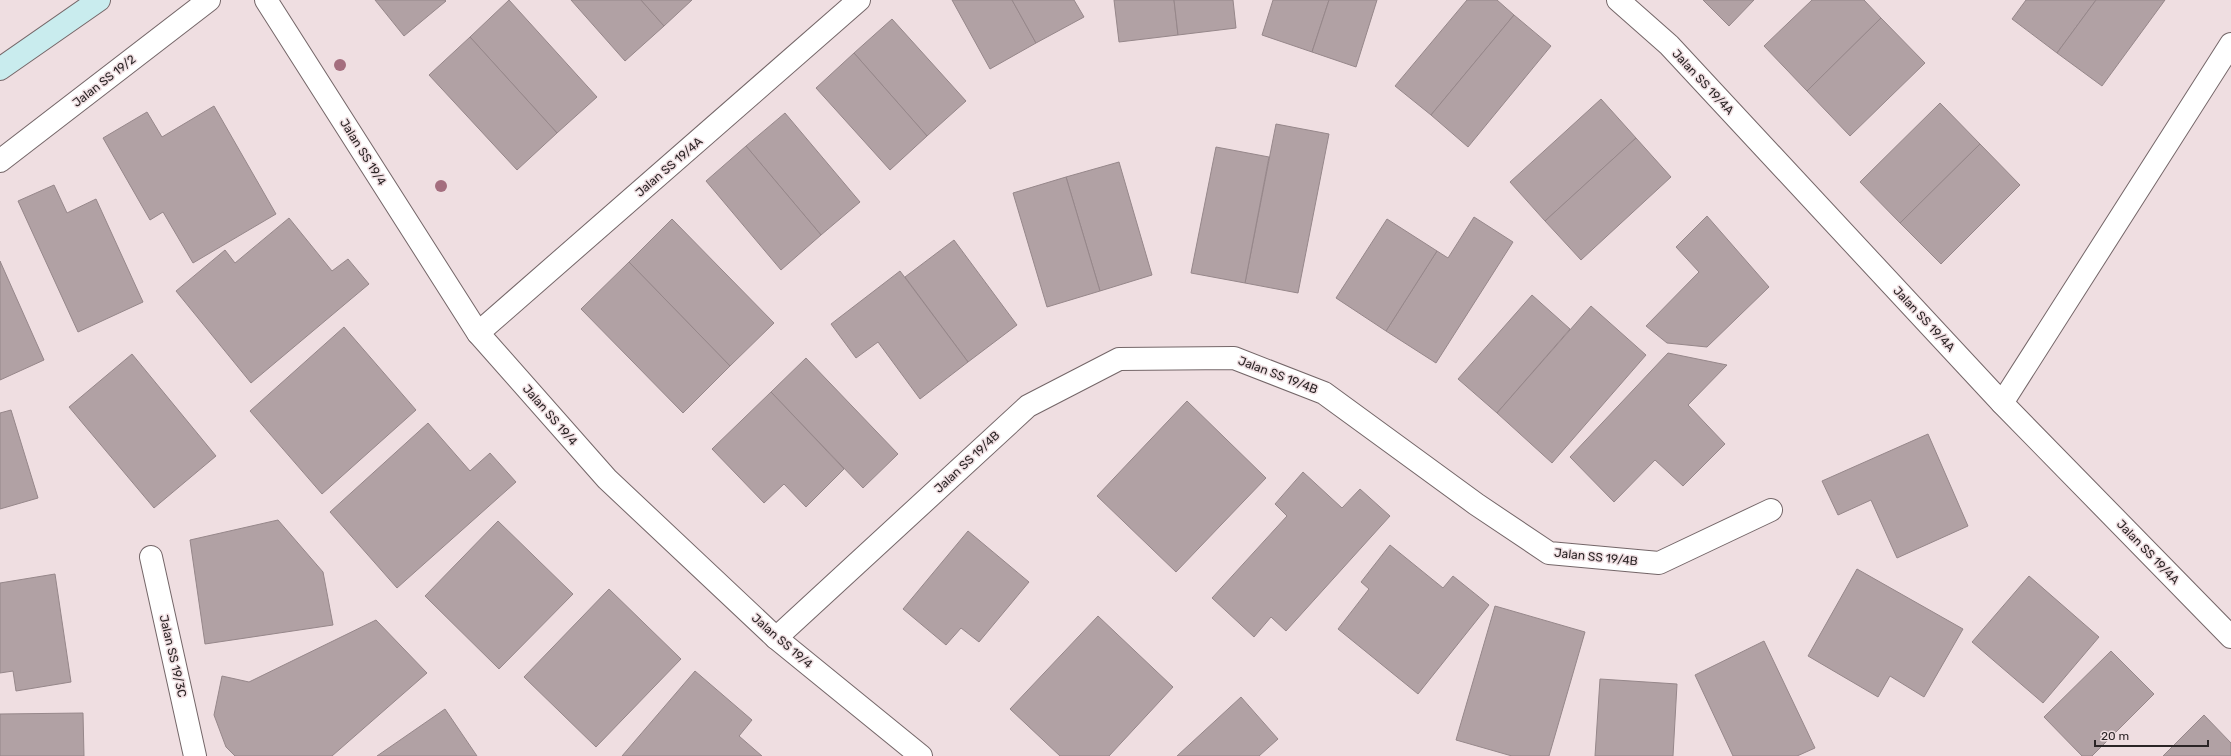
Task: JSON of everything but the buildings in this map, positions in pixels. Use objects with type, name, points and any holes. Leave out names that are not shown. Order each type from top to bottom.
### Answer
[{"type":"main road","points":[[0,69],[99,0]]},
{"type":"street","name":"Jalan SS 19/2","points":[[0,161],[209,0]]},
{"type":"street","name":"Jalan SS 19/4","points":[[266,0],[478,333],[607,479],[776,638],[921,756]]},
{"type":"street","name":"Jalan SS 19/4A","points":[[478,333],[859,0]]},
{"type":"street","name":"Jalan SS 19/4A","points":[[1618,0],[1669,45],[2002,403],[2231,637]]},
{"type":"street","points":[[2002,403],[2231,44]]},
{"type":"street","name":"Jalan SS 19/4B","points":[[776,638],[1028,406],[1119,359],[1234,358],[1324,393],[1476,504],[1550,553],[1659,563],[1770,510]]},
{"type":"street","name":"Jalan SS 19/3C","points":[[151,557],[195,756]]}]
